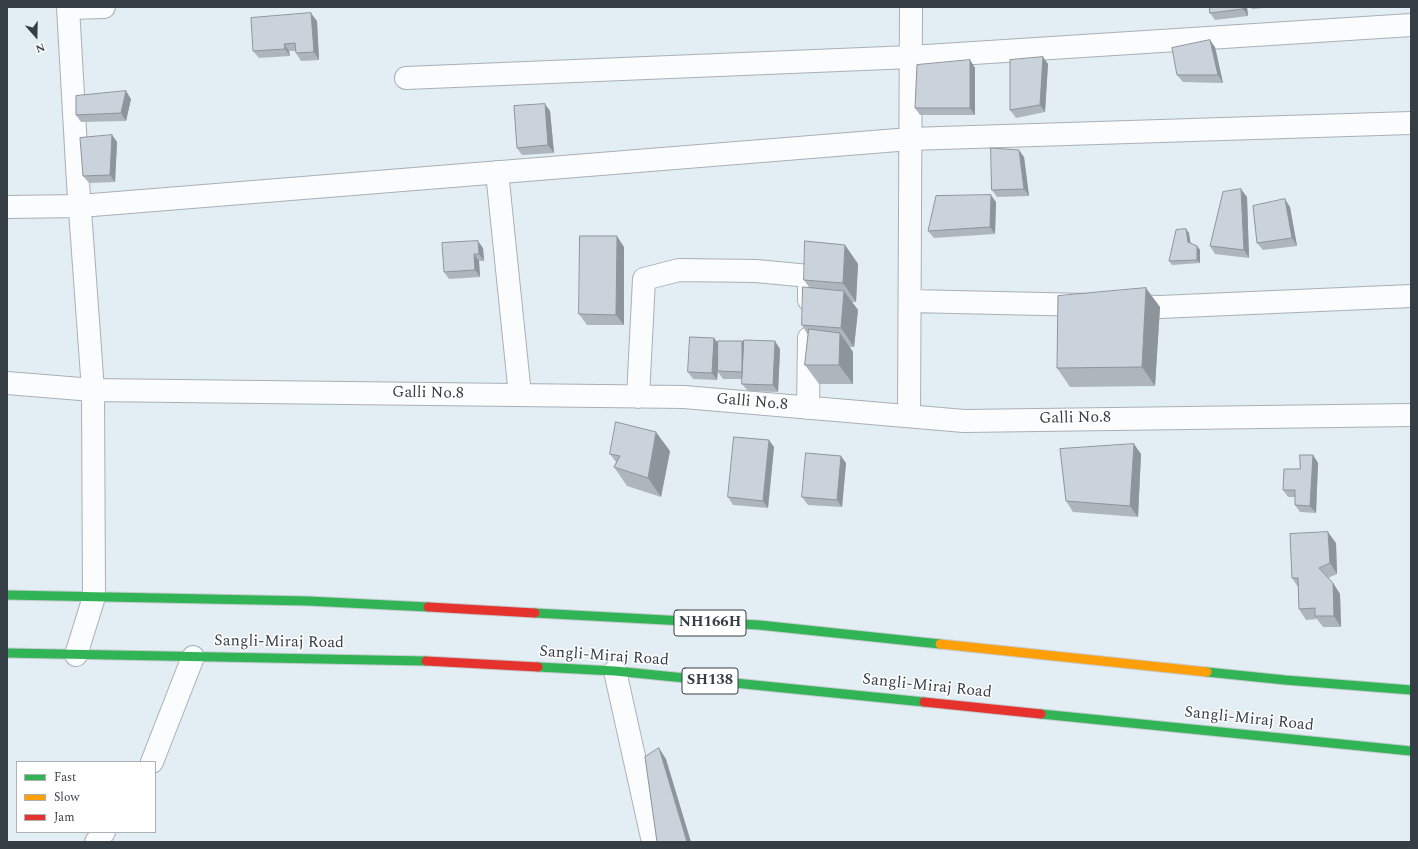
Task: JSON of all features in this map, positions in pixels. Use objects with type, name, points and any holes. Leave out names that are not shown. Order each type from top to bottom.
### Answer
[{"type":"highway","name":"NH166H","points":[[7,595],[308,601],[758,625],[1285,680],[1411,690]]},
{"type":"highway","name":"Sangli-Miraj Road","points":[[7,653],[433,661],[615,671],[1411,751]]},
{"type":"street","points":[[76,655],[94,597],[93,390],[68,7],[104,7]]},
{"type":"street","points":[[910,416],[911,7]]},
{"type":"street","points":[[406,78],[911,57],[1411,25]]},
{"type":"street","points":[[7,207],[80,206],[910,139],[1411,123]]},
{"type":"street","points":[[497,172],[520,395]]},
{"type":"street","points":[[638,397],[644,279],[679,270],[756,271],[809,276],[808,408]]},
{"type":"street","points":[[910,301],[1160,307],[1411,296]]},
{"type":"street","name":"Galli No.8","points":[[7,382],[93,390],[684,397],[964,421],[1411,415]]},
{"type":"street","points":[[152,761],[193,657]]},
{"type":"street","points":[[615,671],[653,842]]},
{"type":"street","points":[[96,842],[103,833]]},
{"type":"building","points":[[1210,7],[1243,7],[1243,9],[1210,13]]},
{"type":"building","points":[[311,13],[314,52],[296,53],[295,43],[284,44],[285,49],[253,51],[251,18]]},
{"type":"building","points":[[1210,40],[1218,75],[1177,75],[1172,48]]},
{"type":"building","points":[[1043,57],[1040,105],[1010,110],[1010,60]]},
{"type":"building","points":[[970,60],[970,108],[915,108],[917,65]]},
{"type":"building","points":[[126,91],[121,113],[76,115],[76,96]]},
{"type":"building","points":[[545,104],[548,145],[517,148],[514,106]]},
{"type":"building","points":[[112,135],[110,175],[83,176],[80,138]]},
{"type":"building","points":[[991,148],[1019,150],[1024,189],[992,190]]},
{"type":"building","points":[[1241,189],[1244,250],[1210,246],[1223,192]]},
{"type":"building","points":[[991,195],[990,227],[928,231],[936,196]]},
{"type":"building","points":[[1285,199],[1292,238],[1257,243],[1253,206]]},
{"type":"building","points":[[1186,229],[1188,242],[1197,246],[1197,260],[1169,261],[1176,230]]},
{"type":"building","points":[[580,236],[617,236],[616,315],[579,314]]},
{"type":"building","points":[[478,241],[479,254],[474,254],[475,270],[444,272],[442,243]]},
{"type":"building","points":[[805,241],[845,245],[843,283],[804,280]]},
{"type":"building","points":[[803,287],[844,291],[841,328],[802,325]]},
{"type":"building","points":[[1146,288],[1142,367],[1057,368],[1058,296]]},
{"type":"building","points":[[809,329],[840,333],[839,365],[805,365]]},
{"type":"building","points":[[690,337],[714,338],[712,373],[688,372]]},
{"type":"building","points":[[744,340],[775,341],[773,385],[742,384]]},
{"type":"building","points":[[718,341],[742,341],[742,372],[718,371]]},
{"type":"building","points":[[616,422],[656,432],[648,478],[614,467],[620,456],[610,454]]},
{"type":"building","points":[[734,437],[769,440],[763,501],[728,497]]},
{"type":"building","points":[[1134,444],[1130,506],[1066,501],[1060,449]]},
{"type":"building","points":[[806,453],[841,456],[837,500],[802,497]]},
{"type":"building","points":[[1300,455],[1313,455],[1310,506],[1295,505],[1295,490],[1283,490],[1284,469],[1300,469]]},
{"type":"building","points":[[1328,532],[1330,563],[1319,568],[1333,583],[1334,616],[1315,616],[1315,608],[1299,609],[1298,578],[1292,578],[1290,534]]},
{"type":"building","points":[[659,748],[687,842],[657,842],[645,757]]},
{"type":"traffic: fast","points":[[7,595],[308,601],[428,607]]},
{"type":"traffic: fast","points":[[535,613],[759,625],[940,644]]},
{"type":"traffic: fast","points":[[7,653],[426,661]]},
{"type":"traffic: fast","points":[[538,667],[615,671],[924,702]]},
{"type":"traffic: fast","points":[[1207,672],[1411,690]]},
{"type":"traffic: fast","points":[[1041,714],[1411,751]]},
{"type":"traffic: slow","points":[[940,644],[1207,672]]},
{"type":"traffic: jam","points":[[428,607],[535,613]]},
{"type":"traffic: jam","points":[[426,661],[538,667]]},
{"type":"traffic: jam","points":[[924,702],[1041,714]]}]
